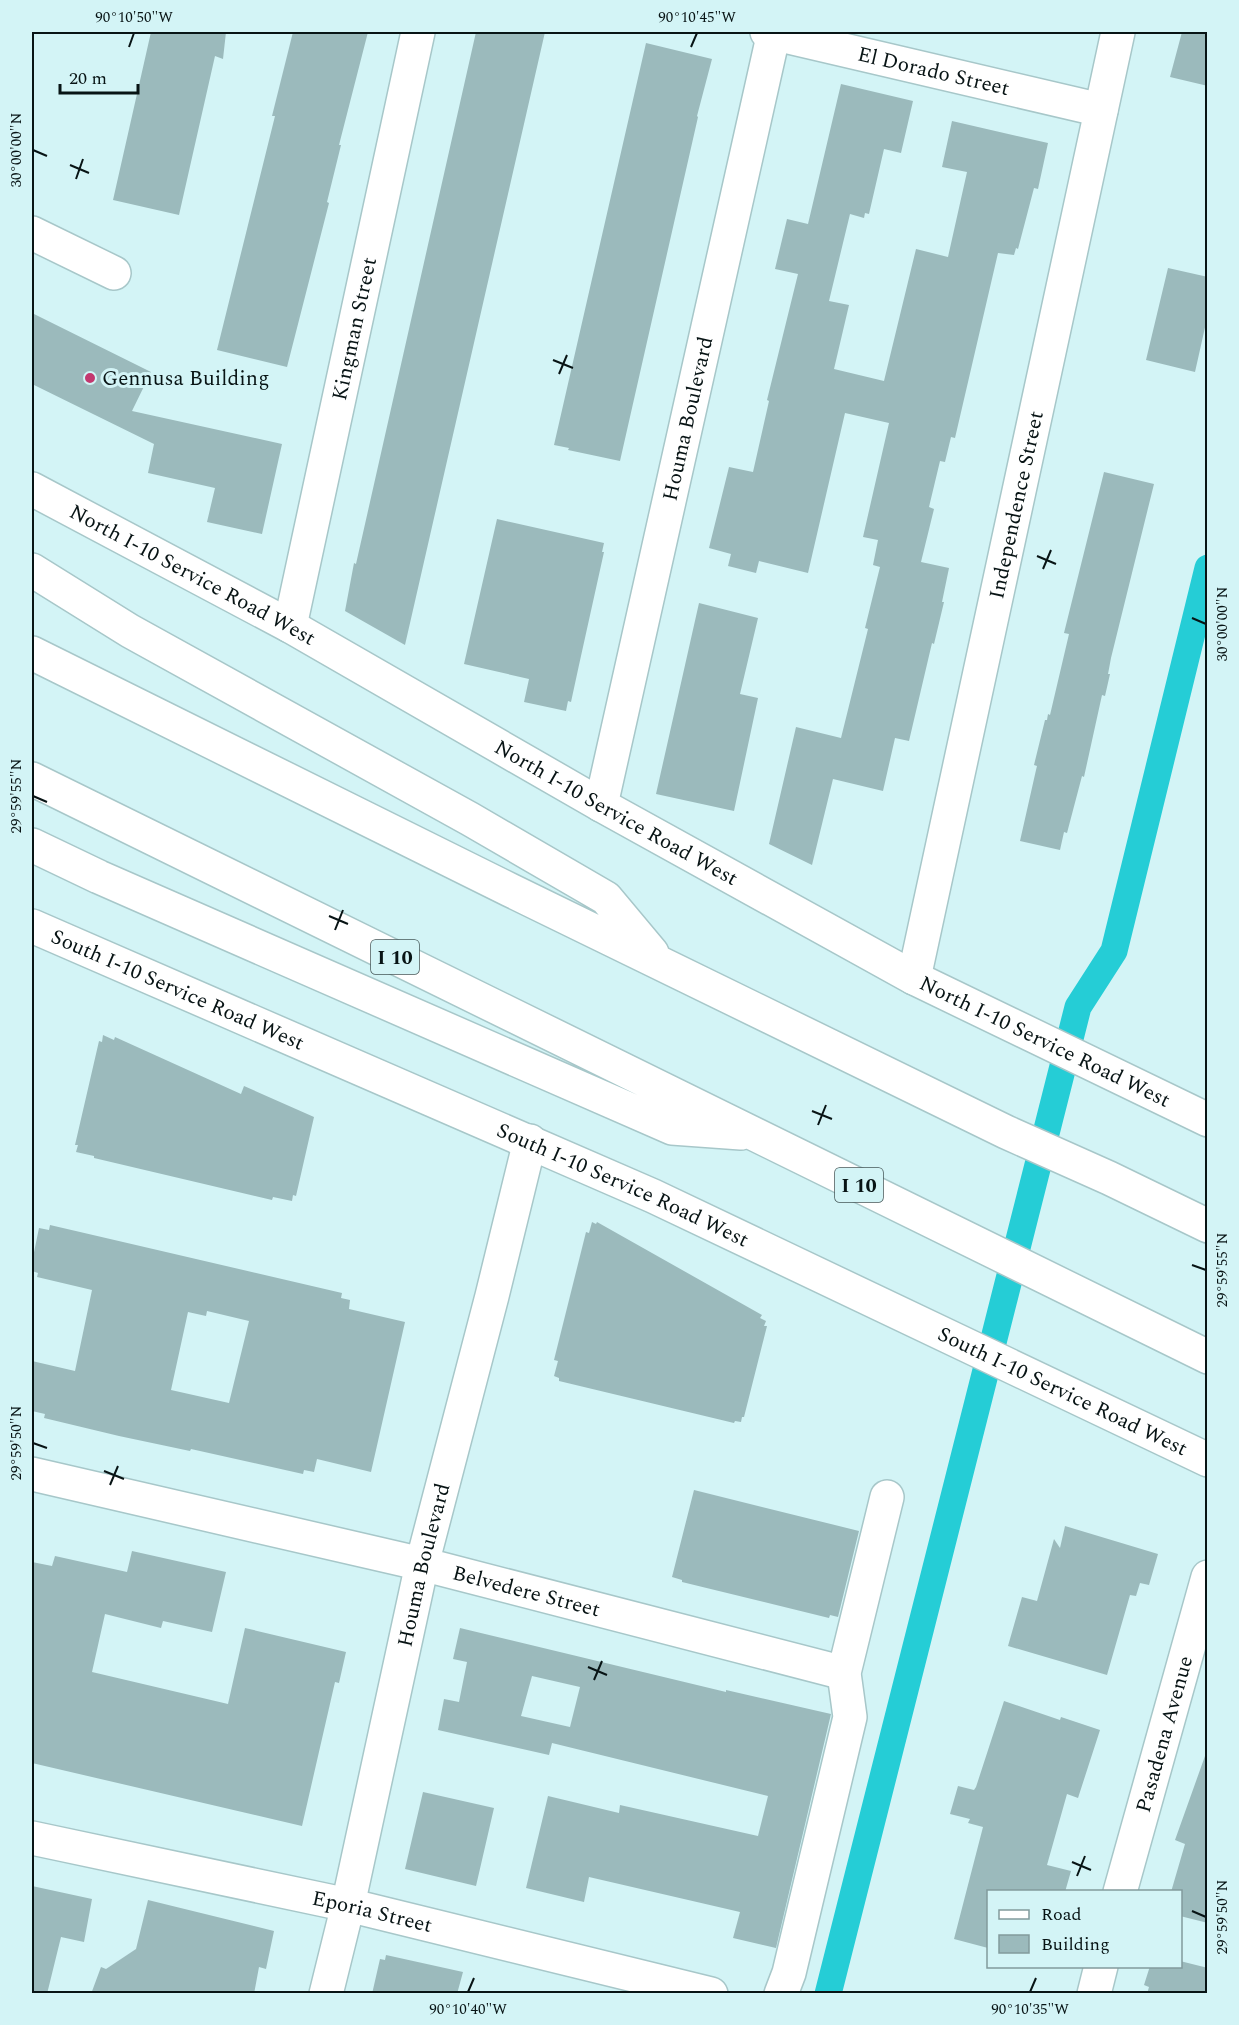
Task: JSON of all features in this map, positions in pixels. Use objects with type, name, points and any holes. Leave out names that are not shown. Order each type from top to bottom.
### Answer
[{"type":"main road","name":"Kingman Street","points":[[290,626],[418,32]]},
{"type":"main road","name":"El Dorado Street","points":[[772,32],[1101,110]]},
{"type":"main road","name":"Houma Boulevard","points":[[601,805],[772,32]]},
{"type":"main road","name":"Independence Street","points":[[914,978],[1118,32]]},
{"type":"main road","points":[[32,233],[114,273]]},
{"type":"main road","name":"North I-10 Service Road West","points":[[32,489],[290,626],[601,805],[914,978],[1208,1120]]},
{"type":"main road","points":[[32,570],[130,631],[470,819],[606,898],[661,963]]},
{"type":"main road","points":[[32,588],[130,631]]},
{"type":"main road","points":[[32,653],[1006,1132],[1208,1226]]},
{"type":"main road","name":"I 10","points":[[32,779],[1208,1357]]},
{"type":"main road","points":[[32,845],[110,882],[672,1128],[759,1135]]},
{"type":"main road","name":"South I-10 Service Road West","points":[[32,926],[653,1196],[1208,1460]]},
{"type":"main road","name":"Houma Boulevard","points":[[326,1994],[348,1905],[422,1564],[530,1141]]},
{"type":"main road","name":"Belvedere Street","points":[[32,1474],[422,1564],[844,1673]]},
{"type":"main road","points":[[785,1983],[850,1717],[844,1673],[887,1497]]},
{"type":"main road","name":"Pasadena Avenue","points":[[1121,1890],[1208,1577]]},
{"type":"main road","name":"Eporia Street","points":[[32,1838],[348,1905],[711,1994]]},
{"type":"main road","points":[[1094,1994],[1100,1968]]},
{"type":"building","points":[[151,32],[226,32],[223,59],[215,56],[179,215],[113,200]]},
{"type":"building","points":[[293,32],[368,32],[339,145],[341,145],[327,202],[329,203],[287,367],[217,350],[275,116],[272,116]]},
{"type":"building","points":[[476,32],[545,32],[405,645],[345,611],[354,563],[356,564]]},
{"type":"building","points":[[1182,32],[1208,32],[1208,86],[1170,77]]},
{"type":"building","points":[[646,43],[712,59],[697,116],[620,461],[554,445]]},
{"type":"building","points":[[841,84],[913,101],[901,153],[884,149],[869,214],[865,213],[864,218],[850,214],[829,301],[849,305],[834,369],[884,381],[916,249],[948,257],[967,172],[942,167],[952,121],[1048,143],[1038,189],[1034,188],[1018,249],[1016,248],[1014,255],[998,253],[955,438],[951,437],[945,462],[940,461],[929,507],[934,509],[921,562],[949,568],[942,602],[944,602],[909,741],[895,738],[883,791],[833,779],[812,865],[769,844],[796,727],[841,738],[868,629],[865,628],[880,567],[873,565],[878,540],[863,537],[889,423],[845,413],[808,573],[759,561],[756,573],[728,566],[731,554],[709,548],[729,467],[753,472],[769,401],[767,400],[798,274],[775,269],[787,219],[808,224]]},
{"type":"building","points":[[1168,268],[1208,277],[1208,314],[1195,372],[1146,360]]},
{"type":"building","points":[[32,313],[151,372],[132,411],[282,444],[262,534],[207,522],[215,488],[148,473],[154,444],[32,384]]},
{"type":"building","points":[[1104,472],[1154,484],[1111,658],[1105,696],[1102,695],[1084,777],[1082,776],[1067,833],[1064,832],[1060,850],[1020,841],[1037,766],[1034,765],[1045,720],[1048,714],[1050,715],[1069,634],[1064,633]]},
{"type":"building","points":[[497,519],[604,543],[602,552],[604,552],[571,702],[568,701],[566,711],[524,702],[529,679],[464,664]]},
{"type":"building","points":[[699,603],[758,618],[740,694],[758,698],[734,811],[656,794]]},
{"type":"building","points":[[103,1035],[114,1040],[115,1037],[241,1094],[244,1086],[314,1117],[296,1196],[293,1195],[292,1201],[273,1197],[272,1200],[76,1152],[78,1145],[75,1145],[99,1041],[102,1042]]},
{"type":"building","points":[[592,1222],[596,1224],[597,1222],[762,1315],[760,1318],[766,1321],[764,1326],[767,1326],[741,1422],[735,1421],[734,1423],[559,1381],[559,1378],[554,1376],[558,1361],[554,1360],[586,1232],[589,1233]]},
{"type":"building","points":[[50,1225],[342,1293],[341,1298],[350,1300],[349,1309],[405,1322],[371,1472],[317,1459],[314,1472],[304,1470],[303,1474],[191,1449],[190,1451],[119,1436],[44,1418],[45,1414],[32,1411],[32,1361],[75,1371],[92,1290],[37,1277],[38,1273],[32,1271],[39,1228],[49,1230]],"holes":[[[207,1311],[249,1321],[229,1403],[171,1390],[188,1312],[206,1316]]]},
{"type":"building","points":[[694,1490],[859,1531],[838,1617],[830,1615],[829,1618],[682,1582],[672,1577]]},
{"type":"building","points":[[1065,1526],[1158,1554],[1149,1585],[1140,1583],[1136,1596],[1130,1595],[1107,1675],[1008,1646],[1022,1597],[1037,1601],[1054,1539],[1060,1548]]},
{"type":"building","points":[[132,1551],[226,1572],[212,1632],[163,1621],[161,1628],[105,1614],[92,1672],[228,1704],[245,1628],[346,1652],[339,1683],[335,1682],[302,1826],[32,1763],[32,1562],[52,1566],[55,1556],[127,1572]]},
{"type":"building","points":[[460,1628],[726,1692],[726,1690],[831,1714],[776,1948],[733,1938],[740,1912],[589,1877],[584,1902],[526,1888],[548,1796],[619,1813],[620,1805],[758,1836],[768,1796],[552,1743],[549,1755],[438,1730],[444,1699],[459,1702],[467,1662],[453,1659]],"holes":[[[532,1676],[580,1687],[570,1727],[521,1716]]]},
{"type":"building","points":[[1004,1701],[1060,1720],[1061,1717],[1100,1730],[1078,1798],[1067,1794],[1047,1865],[1071,1871],[1066,1890],[987,1890],[987,1948],[954,1939],[983,1827],[968,1823],[970,1819],[950,1814],[958,1786],[974,1790]]},
{"type":"building","points":[[1205,1756],[1208,1757],[1208,1923],[1182,1916],[1182,1890],[1172,1890],[1185,1844],[1175,1840]]},
{"type":"building","points":[[423,1792],[494,1808],[476,1886],[405,1869]]},
{"type":"building","points":[[32,1886],[92,1899],[84,1942],[61,1937],[47,1994],[32,1994]]},
{"type":"building","points":[[148,1900],[274,1931],[266,1969],[259,1967],[254,1994],[91,1994],[101,1967],[106,1969],[136,1949]]},
{"type":"building","points":[[386,1955],[463,1972],[457,1994],[372,1994],[380,1959],[385,1960]]},
{"type":"building","points":[[1182,1962],[1208,1968],[1208,1994],[1147,1994],[1149,1987],[1144,1985],[1149,1968],[1182,1968]]},
{"type":"waterway","points":[[828,1994],[1078,1007],[1114,951],[1208,568]]},
{"type":"place","name":"Gennusa Building","points":[[90,378]]}]
